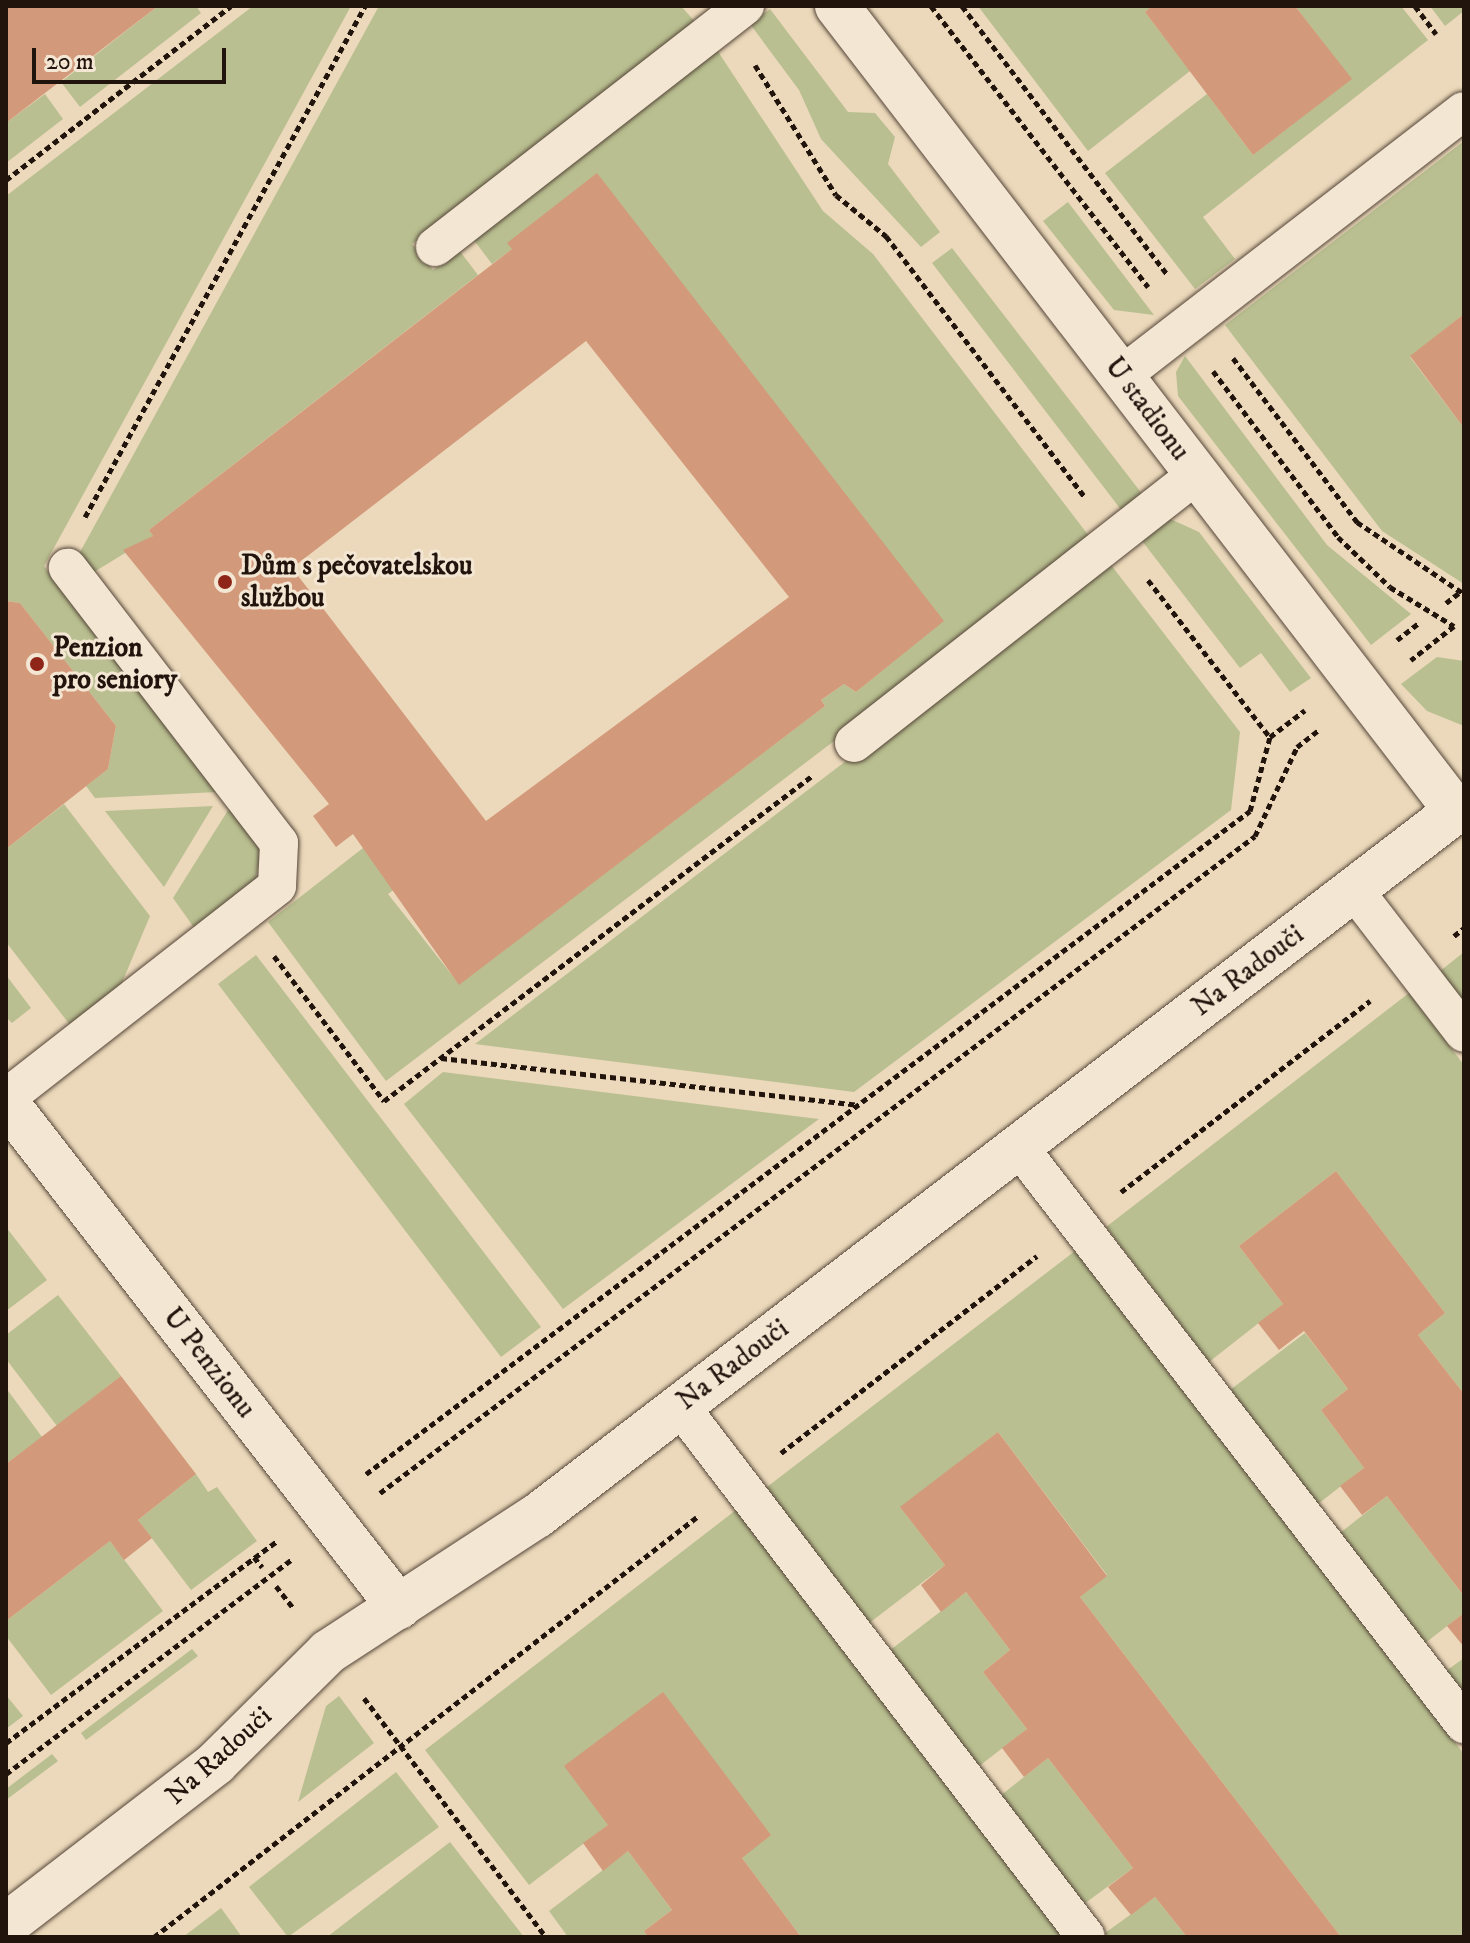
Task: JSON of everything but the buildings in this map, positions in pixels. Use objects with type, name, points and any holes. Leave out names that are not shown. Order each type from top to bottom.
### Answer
[{"type":"street","name":"U stadionu","points":[[837,6],[1366,694],[1460,808]]},
{"type":"street","name":"Na Radouči","points":[[6,1925],[216,1763],[314,1663],[537,1516],[1460,808]]},
{"type":"street","name":"U Penzionu","points":[[9,1110],[399,1607]]},
{"type":"lane","points":[[435,247],[734,15]]},
{"type":"lane","points":[[1121,376],[1464,111]]},
{"type":"lane","points":[[854,743],[1115,535],[1197,474]]},
{"type":"lane","points":[[9,1110],[277,886],[279,843],[68,568]]},
{"type":"lane","points":[[1354,890],[1464,1033]]},
{"type":"lane","points":[[1019,1147],[1464,1724]]},
{"type":"lane","points":[[680,1406],[1086,1937]]},
{"type":"path","points":[[6,180],[231,6]]},
{"type":"path","points":[[79,529],[365,6]]},
{"type":"path","points":[[931,6],[1338,537],[1390,587],[1464,632]]},
{"type":"path","points":[[1415,6],[1436,34]]},
{"type":"path","points":[[734,15],[783,102],[801,146],[836,195],[886,236],[1270,737]]},
{"type":"path","points":[[1446,603],[1464,594]]},
{"type":"path","points":[[6,1743],[254,1557],[328,1516],[1255,836],[1297,747],[1454,626]]},
{"type":"path","points":[[6,1774],[328,1516],[858,1105],[1250,811],[1270,737],[1314,702]]},
{"type":"path","points":[[244,912],[384,1101],[854,743]]},
{"type":"path","points":[[154,1937],[1464,928]]},
{"type":"path","points":[[441,1058],[858,1105]]},
{"type":"path","points":[[254,1557],[262,1567]]},
{"type":"path","points":[[276,1586],[303,1622]]},
{"type":"path","points":[[353,1685],[546,1937]]},
{"type":"green space","points":[[158,6],[196,6],[201,13],[80,107],[61,82]]},
{"type":"green space","points":[[253,6],[351,6],[44,566],[218,792],[95,798],[86,786],[108,769],[116,726],[20,603],[6,601],[6,196]]},
{"type":"green space","points":[[379,6],[681,6],[696,23],[412,244],[433,270],[459,250],[478,275],[149,530],[153,536],[94,572],[79,554]]},
{"type":"green space","points":[[978,6],[1152,6],[1145,12],[1190,71],[1088,151]]},
{"type":"green space","points":[[1295,6],[1401,6],[1428,40],[1203,217],[1235,259],[1195,289],[1105,173],[1207,94],[1253,155],[1351,79]]},
{"type":"green space","points":[[1430,6],[1464,6],[1464,11],[1445,26]]},
{"type":"green space","points":[[770,9],[848,112],[875,113],[895,137],[888,164],[940,232],[921,247],[821,139],[799,90],[750,24]]},
{"type":"green space","points":[[717,50],[823,211],[873,254],[1089,536],[846,732],[386,1081],[268,922],[363,848],[395,889],[388,894],[459,984],[825,706],[821,700],[844,684],[856,692],[943,621],[512,249],[492,264],[473,239]]},
{"type":"green space","points":[[45,94],[63,119],[6,163],[6,123]]},
{"type":"green space","points":[[1464,141],[1464,314],[1410,357],[1464,428],[1464,584],[1382,531],[1225,325]]},
{"type":"green space","points":[[1068,202],[1154,315],[1114,310],[1043,221]]},
{"type":"green space","points":[[952,248],[1143,495],[1122,511],[932,263]]},
{"type":"green space","points":[[1185,356],[1327,545],[1411,614],[1371,645],[1178,396],[1176,372]]},
{"type":"green space","points":[[1168,518],[1199,532],[1311,678],[1290,692],[1261,653],[1240,668],[1139,537]]},
{"type":"green space","points":[[1108,561],[1240,732],[1231,810],[854,1092],[475,1044]]},
{"type":"green space","points":[[1437,657],[1464,661],[1464,726],[1427,711],[1401,684]]},
{"type":"green space","points":[[64,804],[150,916],[121,985],[70,1025],[6,942],[6,849]]},
{"type":"green space","points":[[213,806],[164,887],[105,811]]},
{"type":"green space","points":[[230,807],[262,847],[255,882],[195,929],[173,898]]},
{"type":"green space","points":[[1464,952],[1464,1004],[1439,972]]},
{"type":"green space","points":[[256,955],[541,1327],[501,1357],[218,984]]},
{"type":"green space","points":[[6,975],[31,1008],[12,1023],[6,1017]]},
{"type":"green space","points":[[1409,993],[1464,1065],[1464,1394],[1418,1335],[1445,1313],[1336,1171],[1239,1246],[1283,1304],[1209,1362],[1106,1227]]},
{"type":"green space","points":[[443,1072],[819,1119],[563,1309],[404,1104]]},
{"type":"green space","points":[[6,1227],[47,1280],[6,1311]]},
{"type":"green space","points":[[1075,1251],[1464,1754],[1464,1937],[1341,1937],[1080,1597],[1107,1575],[998,1432],[901,1508],[945,1565],[868,1624],[763,1490]]},
{"type":"green space","points":[[58,1295],[121,1376],[57,1426],[6,1359],[6,1335]]},
{"type":"green space","points":[[1305,1333],[1348,1389],[1321,1410],[1364,1468],[1318,1504],[1230,1390]]},
{"type":"green space","points":[[6,1388],[42,1437],[6,1464]]},
{"type":"green space","points":[[196,1474],[208,1492],[217,1487],[257,1541],[191,1590],[138,1520]]},
{"type":"green space","points":[[1387,1496],[1464,1596],[1464,1613],[1424,1644],[1340,1533]]},
{"type":"green space","points":[[736,1510],[1065,1937],[801,1937],[742,1858],[608,1825],[529,1885],[425,1750]]},
{"type":"green space","points":[[110,1541],[163,1611],[51,1695],[6,1636],[6,1621]]},
{"type":"green space","points":[[966,1592],[1010,1650],[983,1672],[1027,1729],[978,1767],[889,1651]]},
{"type":"green space","points":[[192,1649],[198,1656],[86,1740],[81,1733]]},
{"type":"green space","points":[[1464,1658],[1464,1695],[1446,1671]]},
{"type":"green space","points":[[6,1695],[23,1716],[6,1729]]},
{"type":"green space","points":[[339,1696],[374,1743],[298,1802],[326,1706]]},
{"type":"green space","points":[[52,1754],[58,1761],[6,1800],[6,1789]]},
{"type":"green space","points":[[1048,1758],[1133,1868],[1084,1904],[1000,1796]]},
{"type":"green space","points":[[396,1772],[439,1827],[288,1937],[249,1887]]},
{"type":"green space","points":[[450,1842],[524,1937],[327,1937]]},
{"type":"green space","points":[[628,1851],[672,1910],[644,1931],[648,1937],[568,1937],[549,1911]]},
{"type":"green space","points":[[1155,1897],[1187,1937],[1109,1937],[1105,1933]]},
{"type":"green space","points":[[221,1908],[242,1937],[183,1937]]},
{"type":"place","name":"Dům s pečovatelskou službou","points":[[225,582]]},
{"type":"place","name":"Penzion pro seniory","points":[[37,664]]}]
